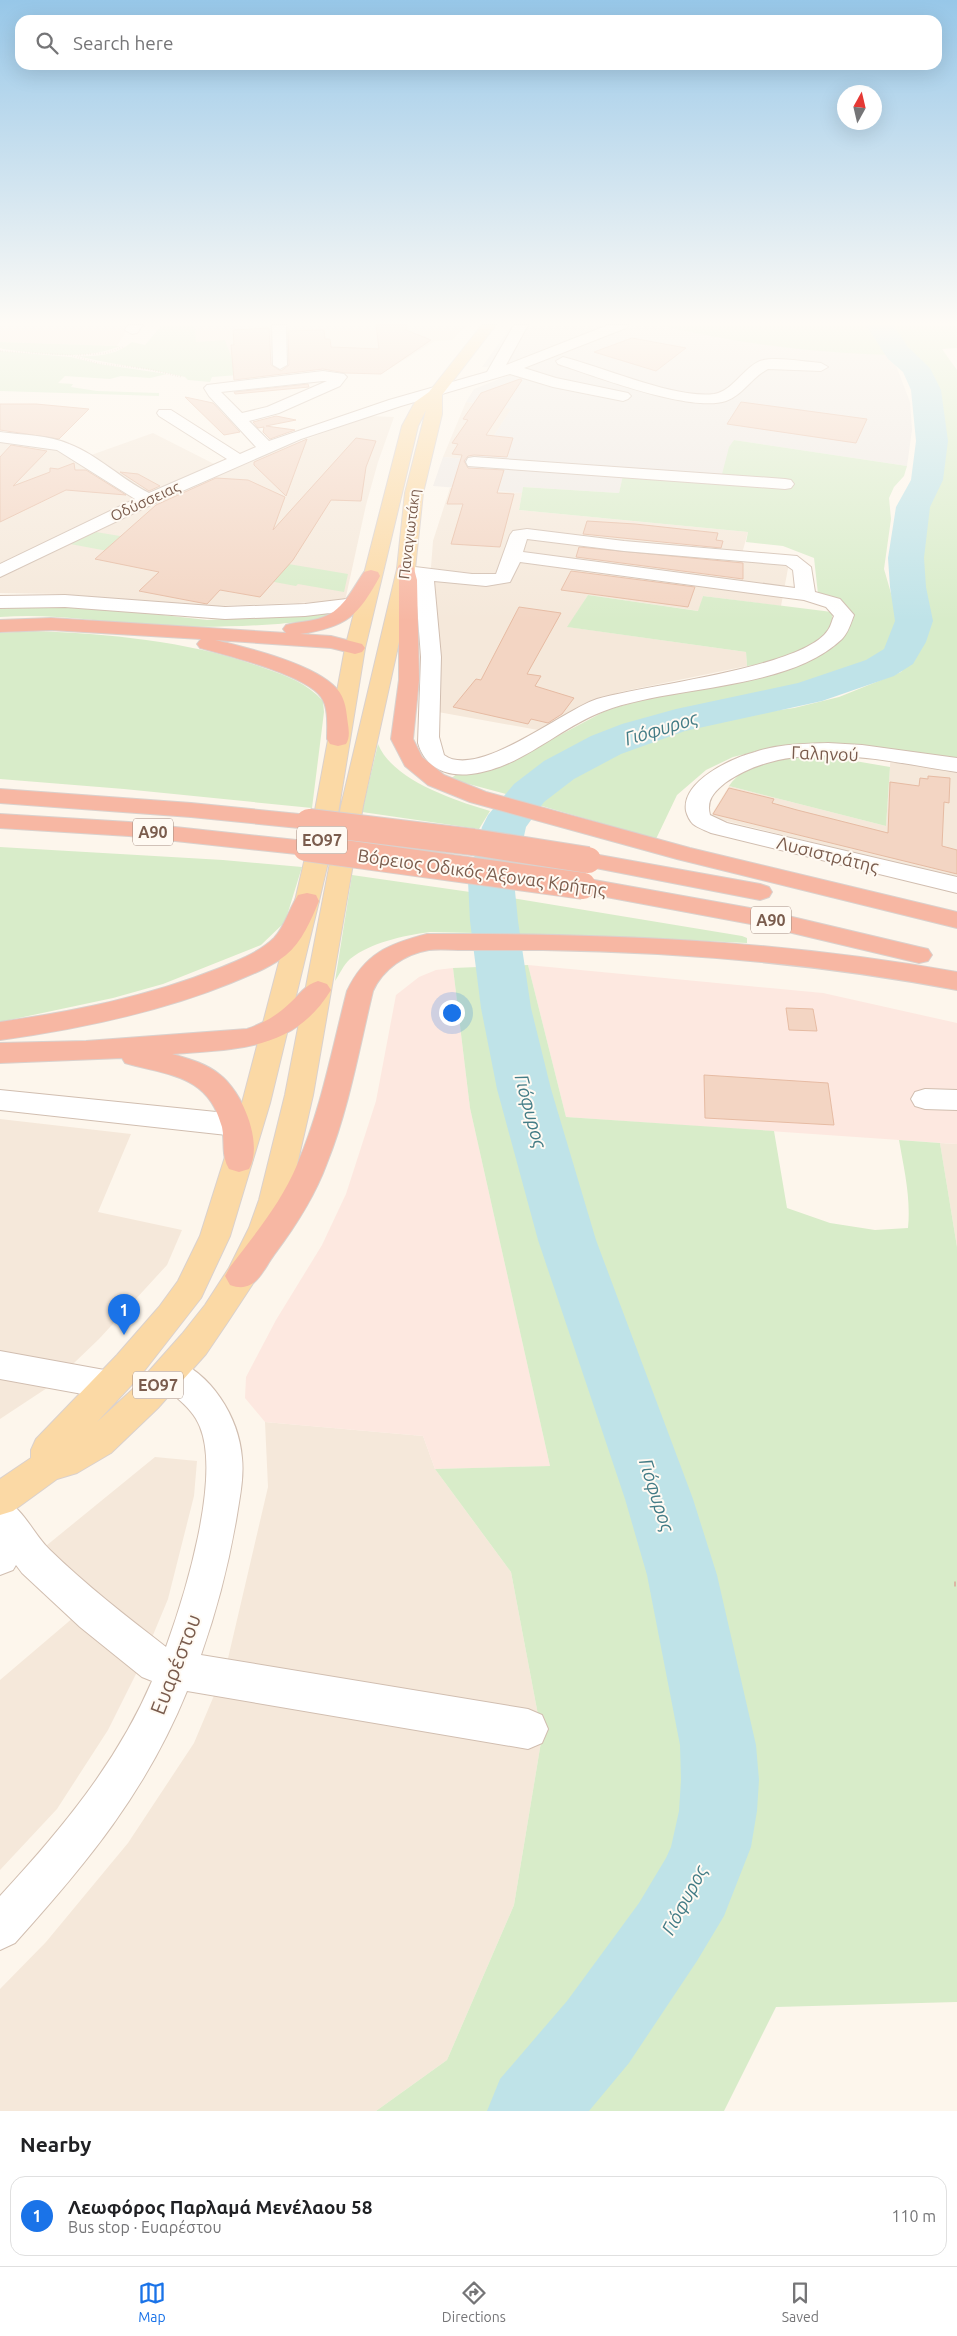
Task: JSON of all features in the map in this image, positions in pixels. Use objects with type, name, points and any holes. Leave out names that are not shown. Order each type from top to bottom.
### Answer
[{"type":"highway","points":[[413,572],[410,674],[402,739],[407,752],[417,766],[444,784],[478,797],[622,838],[767,876],[957,920]]},
{"type":"highway","points":[[233,635],[292,630],[322,624],[344,615],[354,604],[371,576]]},
{"type":"highway","points":[[0,626],[51,624],[233,635],[331,642],[354,648]]},
{"type":"highway","points":[[130,630],[214,646],[310,679],[324,687],[332,697],[336,714],[338,739]]},
{"type":"highway","name":"Βόρειος Οδικός Άξονας Κρήτης","points":[[0,796],[192,810],[472,842],[588,860],[715,883],[957,934]]},
{"type":"highway","name":"Βόρειος Οδικός Άξονας Κρήτης","points":[[0,821],[130,829],[306,848],[583,886],[766,919],[957,964]]},
{"type":"highway","points":[[0,1031],[138,1004],[198,986],[229,974],[277,949],[290,934],[307,902]]},
{"type":"highway","points":[[240,1276],[283,1220],[312,1165],[328,1120],[360,991],[366,978],[382,961],[394,953],[427,942],[690,946],[792,954],[872,964],[957,981]]},
{"type":"highway","points":[[0,1053],[86,1051],[239,1039],[275,1029],[299,1010],[318,990]]},
{"type":"highway","points":[[86,1051],[147,1057],[192,1069],[216,1086],[236,1126],[239,1160]]},
{"type":"main road","name":"Παναγιωτάκη","points":[[371,576],[411,424]]},
{"type":"main road","name":"Παναγιωτάκη","points":[[386,658],[400,600],[413,572],[414,493],[432,424]]},
{"type":"main road","name":"ΕΟ97","points":[[49,1465],[48,1450],[154,1337],[190,1289],[215,1236],[239,1160],[307,902],[323,832],[354,648],[371,576]]},
{"type":"main road","points":[[354,648],[386,658]]},
{"type":"main road","name":"ΕΟ97","points":[[0,1499],[49,1465],[65,1462],[99,1442],[171,1372],[216,1314],[257,1245],[274,1200],[299,1095],[352,806],[386,658]]},
{"type":"street","points":[[183,424],[239,460]]},
{"type":"street","points":[[242,424],[266,448]]},
{"type":"street","name":"Οδύσσειας","points":[[0,571],[149,499],[266,448],[333,424]]},
{"type":"street","points":[[0,437],[49,443],[63,447],[77,454],[128,489],[149,499]]},
{"type":"street","points":[[474,462],[784,484]]},
{"type":"street","points":[[513,556],[806,595],[833,603],[844,614],[840,628],[829,642],[813,652],[779,665],[624,698],[597,706],[523,748],[488,763],[463,768],[443,764],[434,756],[428,737],[431,667],[413,572],[482,581],[499,580],[505,575],[519,535],[522,534],[624,546],[781,558],[790,560],[802,567],[806,595]]},
{"type":"street","points":[[0,602],[65,601],[225,613],[305,610],[354,604]]},
{"type":"street","points":[[670,667],[696,683]]},
{"type":"street","name":"Γαληνού","points":[[701,819],[697,811],[699,797],[704,789],[716,778],[750,761],[782,752],[801,749],[824,749],[957,765]]},
{"type":"street","name":"Λυσιστράτης","points":[[701,819],[729,831],[957,885]]},
{"type":"street","points":[[925,1099],[957,1100]]},
{"type":"street","points":[[0,1100],[236,1126]]},
{"type":"street","points":[[0,1366],[110,1385]]},
{"type":"street","name":"Ευαρέστου","points":[[0,1928],[61,1861],[137,1754],[160,1709],[194,1618],[214,1543],[224,1486],[225,1469],[220,1435],[206,1404],[197,1391],[171,1372]]},
{"type":"street","points":[[4,1536],[106,1624],[156,1663],[176,1670],[528,1729]]},
{"type":"shaded area","points":[[349,424],[392,424],[366,505],[345,601],[195,607],[61,594],[0,593],[0,438],[40,442],[80,459],[153,433],[224,469]]},
{"type":"shaded area","points":[[457,424],[502,424],[478,460],[443,457]]},
{"type":"shaded area","points":[[502,424],[912,424],[907,466],[734,440],[720,482],[623,476],[619,493],[523,487],[522,493],[433,486],[443,457],[478,460]]},
{"type":"shaded area","points":[[450,488],[522,493],[519,510],[748,532],[741,557],[789,563],[781,606],[703,596],[699,611],[588,595],[568,627],[746,652],[747,666],[620,692],[588,704],[549,732],[438,712],[428,578],[433,541]]},
{"type":"shaded area","points":[[891,751],[957,758],[957,878],[710,817],[729,786],[886,826]]},
{"type":"shaded area","points":[[528,965],[823,993],[957,1023],[957,1144],[566,1117]]},
{"type":"shaded area","points":[[453,968],[470,1108],[550,1466],[435,1469],[423,1436],[265,1422],[245,1398],[246,1377],[276,1320],[322,1245],[346,1194],[376,1101],[396,995],[419,977],[436,970]]},
{"type":"shaded area","points":[[0,1119],[131,1134],[98,1212],[182,1230],[167,1265],[99,1339],[50,1386],[0,1419]]},
{"type":"shaded area","points":[[940,1143],[957,1144],[957,1247]]},
{"type":"shaded area","points":[[265,1422],[423,1436],[435,1469],[511,1572],[542,1736],[514,1905],[447,2060],[376,2111],[0,2111],[0,1989],[46,1942],[128,1843],[194,1743],[226,1667],[268,1487]]},
{"type":"shaded area","points":[[155,1457],[197,1461],[194,1496],[168,1599],[141,1664],[108,1730],[57,1809],[0,1870],[0,1680],[94,1600],[41,1550]]},
{"type":"green space","points":[[938,424],[957,424],[957,758],[808,743],[774,747],[733,757],[706,770],[677,795],[656,839],[535,804],[563,779],[622,746],[667,730],[738,716],[794,708],[839,697],[901,672],[918,650],[922,622],[916,550],[919,514],[935,480],[940,443]]},
{"type":"green space","points":[[734,440],[907,466],[904,476],[894,487],[889,498],[891,519],[884,569],[897,614],[894,643],[883,655],[858,670],[800,689],[645,721],[596,740],[534,773],[506,794],[450,779],[457,774],[489,769],[528,752],[607,710],[664,694],[789,670],[834,647],[846,633],[854,618],[843,605],[818,594],[814,558],[783,546],[746,542],[748,532],[519,510],[523,487],[619,493],[623,475],[720,482],[729,447]]},
{"type":"green space","points":[[96,532],[348,574],[344,592],[298,584],[296,586],[70,544]]},
{"type":"green space","points":[[588,595],[698,611],[703,596],[832,612],[832,623],[827,633],[819,641],[808,647],[782,658],[747,666],[746,652],[567,627]]},
{"type":"green space","points":[[0,606],[101,608],[207,620],[330,613],[318,619],[278,624],[178,627],[54,617],[0,617]]},
{"type":"green space","points":[[33,631],[92,634],[150,640],[208,651],[281,674],[310,689],[323,701],[324,712],[312,808],[124,789],[0,779],[0,633]]},
{"type":"green space","points":[[378,744],[385,757],[411,778],[443,795],[490,811],[479,829],[362,812]]},
{"type":"green space","points":[[820,755],[890,767],[886,826],[729,786],[747,769],[758,764],[795,756]]},
{"type":"green space","points":[[0,847],[223,860],[302,867],[285,922],[261,945],[163,984],[113,998],[0,1022]]},
{"type":"green space","points":[[352,875],[518,899],[742,936],[747,938],[747,943],[602,936],[430,932],[398,938],[368,948],[348,961],[335,981]]},
{"type":"green space","points":[[528,965],[566,1117],[774,1131],[787,1208],[830,1223],[875,1230],[908,1228],[908,1195],[899,1140],[940,1143],[957,1247],[957,2002],[776,2007],[724,2111],[376,2111],[447,2060],[514,1905],[542,1736],[511,1572],[435,1469],[550,1466],[470,1108],[453,968]]},
{"type":"building","points":[[0,424],[74,424],[59,439],[0,430]]},
{"type":"building","points":[[212,424],[232,424],[240,432],[224,435]]},
{"type":"building","points":[[254,424],[278,424],[266,426],[295,430],[270,439],[263,432],[264,427],[258,428]]},
{"type":"building","points":[[466,424],[494,424],[486,435],[513,438],[507,457],[474,455],[468,456],[464,461],[468,468],[504,470],[497,493],[514,494],[500,547],[451,544],[463,504],[447,504],[462,455],[452,454],[458,444],[452,443]]},
{"type":"building","points":[[727,424],[865,424],[856,443]]},
{"type":"building","points":[[356,438],[376,441],[366,467],[361,501],[331,500],[293,560],[260,597],[220,590],[207,604],[139,591],[159,572],[95,559],[156,505],[216,478],[248,480],[285,497],[273,530]]},
{"type":"building","points":[[307,439],[286,496],[254,465],[254,462]]},
{"type":"building","points":[[11,445],[47,451],[13,486],[50,472],[50,468],[58,469],[74,463],[75,470],[86,470],[126,495],[66,490],[0,522],[0,457]]},
{"type":"building","points":[[120,472],[138,474],[160,486],[149,491]]},
{"type":"building","points":[[587,521],[718,533],[716,540],[723,541],[721,548],[583,534]]},
{"type":"building","points":[[579,547],[743,563],[743,579],[576,557]]},
{"type":"building","points":[[571,571],[695,587],[688,607],[561,590]]},
{"type":"building","points":[[519,607],[561,613],[527,674],[541,676],[535,686],[574,698],[562,714],[548,723],[531,719],[528,724],[453,707],[476,679],[481,680]]},
{"type":"building","points":[[928,776],[950,778],[949,803],[944,802],[942,846],[957,850],[957,874],[713,814],[729,788],[774,799],[772,803],[888,833],[890,782],[919,786],[920,778],[928,779]]},
{"type":"building","points":[[786,1008],[813,1009],[817,1031],[789,1030]]},
{"type":"building","points":[[704,1075],[828,1083],[834,1125],[705,1118]]},
{"type":"waterway","name":"Γιόφυρος","points":[[532,2111],[598,2032],[668,1932],[695,1887],[711,1847],[718,1811],[720,1780],[718,1745],[682,1575],[659,1499],[567,1240],[524,1089],[506,1008],[494,921],[491,881],[504,827],[510,815],[529,793],[559,770],[606,745],[637,733],[676,721],[808,693],[880,668],[899,656],[907,642],[914,621],[908,587],[906,558],[913,507],[927,480],[932,441],[931,424]]},
{"type":"place","name":"Λεωφόρος Παρλαμά Μενέλαου 58","points":[[124,1335]]}]
